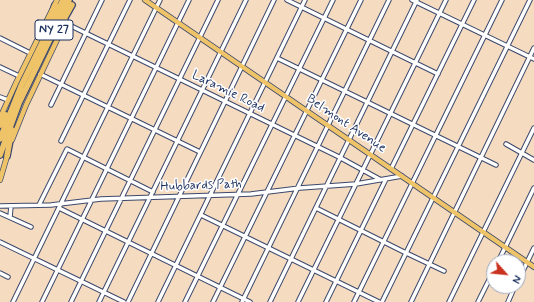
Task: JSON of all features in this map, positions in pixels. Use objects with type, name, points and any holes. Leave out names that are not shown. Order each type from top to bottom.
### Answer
[{"type":"highway","name":"NY 27","points":[[0,139],[18,100],[38,50],[63,0]]},
{"type":"highway","points":[[38,50],[56,2]]},
{"type":"highway","name":"NY 27","points":[[0,156],[18,100],[39,61],[64,21],[72,2]]},
{"type":"highway","points":[[0,125],[18,100]]},
{"type":"highway","points":[[7,156],[18,100]]},
{"type":"main road","name":"Belmont Avenue","points":[[145,0],[534,267]]},
{"type":"main road","points":[[0,118],[30,53],[56,2]]},
{"type":"main road","points":[[0,180],[20,119],[65,23],[72,2]]},
{"type":"street","points":[[51,105],[102,0]]},
{"type":"street","points":[[61,141],[130,0]]},
{"type":"street","points":[[13,302],[109,108],[160,0]]},
{"type":"street","points":[[42,302],[189,0]]},
{"type":"street","points":[[71,302],[218,0]]},
{"type":"street","points":[[99,302],[246,0]]},
{"type":"street","points":[[128,302],[274,0]]},
{"type":"street","points":[[287,0],[438,74]]},
{"type":"street","points":[[158,302],[305,0]]},
{"type":"street","points":[[185,302],[333,0]]},
{"type":"street","points":[[213,302],[361,0]]},
{"type":"street","points":[[243,300],[389,0]]},
{"type":"street","points":[[412,0],[417,1],[534,59]]},
{"type":"street","points":[[298,302],[446,0]]},
{"type":"street","points":[[391,168],[474,0]]},
{"type":"street","points":[[354,302],[502,0]]},
{"type":"street","points":[[382,302],[530,0]]},
{"type":"street","points":[[270,302],[417,1]]},
{"type":"street","name":"Laramie Road","points":[[65,23],[341,158],[381,180]]},
{"type":"street","points":[[0,38],[30,53]]},
{"type":"street","points":[[411,302],[534,48]]},
{"type":"street","points":[[277,58],[496,165]]},
{"type":"street","points":[[0,67],[19,76]]},
{"type":"street","points":[[40,74],[200,152]]},
{"type":"street","points":[[0,96],[8,100]]},
{"type":"street","points":[[449,302],[534,128]]},
{"type":"street","points":[[506,144],[534,160]]},
{"type":"street","points":[[39,206],[67,149],[153,192]]},
{"type":"street","name":"Hubbards Path","points":[[0,206],[39,206],[92,200],[238,195],[298,188],[356,184],[402,176]]},
{"type":"street","points":[[326,302],[362,231],[386,179]]},
{"type":"street","points":[[502,254],[534,188]]},
{"type":"street","points":[[10,217],[11,206]]},
{"type":"street","points":[[59,208],[176,265],[243,300],[250,302]]},
{"type":"street","points":[[316,208],[444,271]]},
{"type":"street","points":[[0,213],[31,228]]},
{"type":"street","points":[[201,215],[379,302]]},
{"type":"street","points":[[0,242],[124,302]]},
{"type":"street","points":[[527,262],[534,248]]},
{"type":"street","points":[[0,273],[8,277]]},
{"type":"street","points":[[478,302],[486,286]]}]
